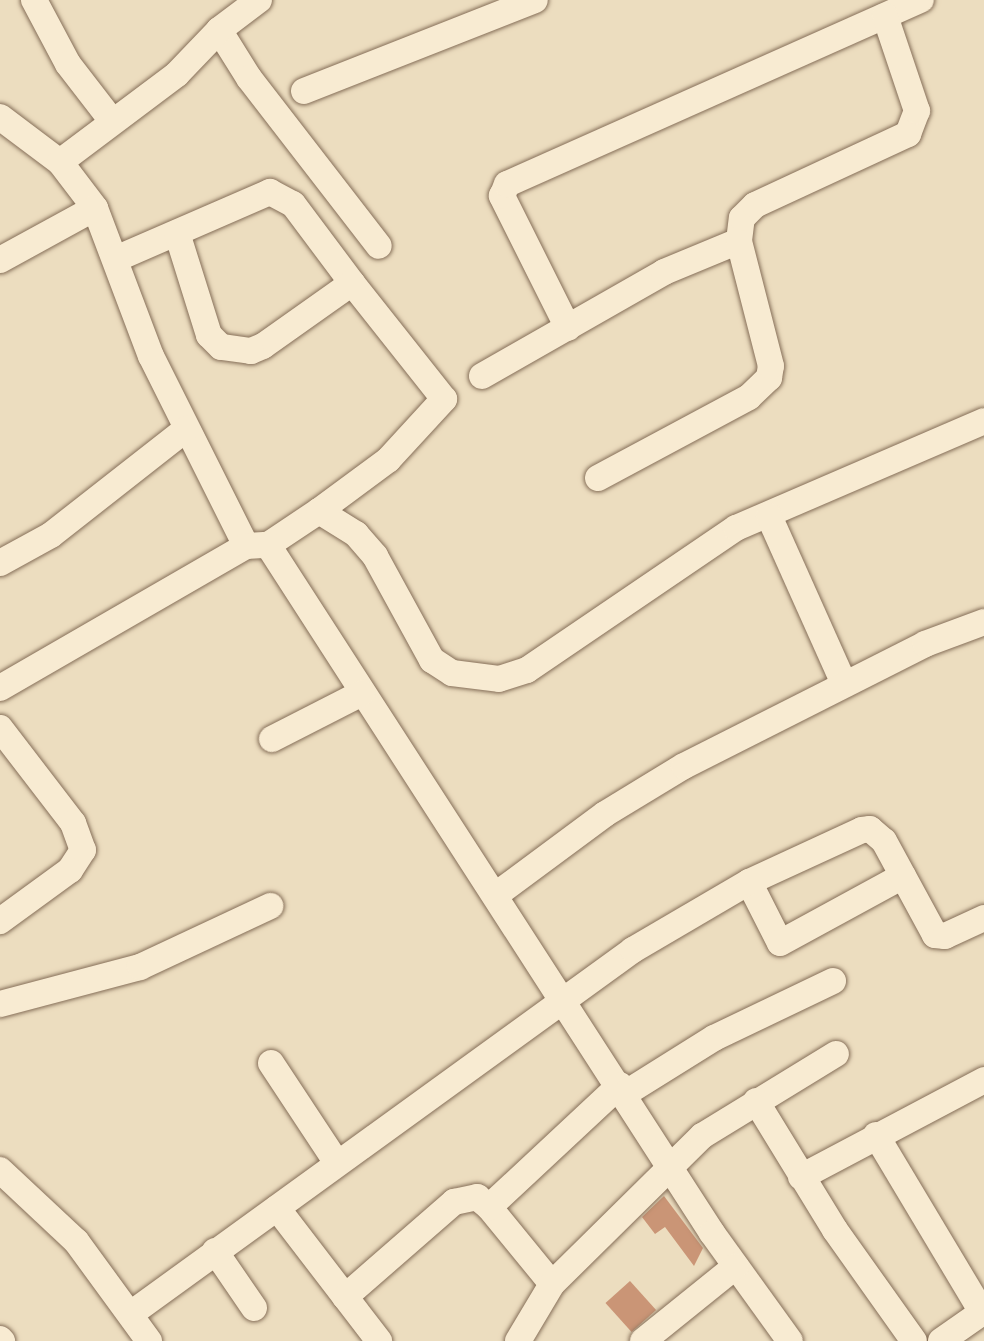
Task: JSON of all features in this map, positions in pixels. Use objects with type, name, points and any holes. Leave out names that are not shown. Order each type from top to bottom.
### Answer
[{"type":"street","points":[[34,0],[68,64],[112,121]]},
{"type":"street","points":[[60,162],[183,69],[219,30],[259,0]]},
{"type":"street","points":[[304,91],[535,0]]},
{"type":"street","points":[[568,328],[502,197],[507,184],[920,0]]},
{"type":"street","points":[[598,478],[749,397],[769,378],[771,366],[739,241],[747,210],[897,143],[915,124],[917,111],[885,16]]},
{"type":"street","points":[[219,30],[249,78],[379,246]]},
{"type":"street","points":[[0,117],[60,162],[95,208],[118,258],[137,322],[186,429],[257,545],[362,693],[497,894],[561,998],[623,1089],[736,1266],[790,1341]]},
{"type":"street","points":[[0,688],[319,511],[388,460],[444,399],[281,194],[257,196],[118,258]]},
{"type":"street","points":[[0,260],[95,208]]},
{"type":"street","points":[[177,233],[209,335],[221,347],[251,351],[263,346],[352,283]]},
{"type":"street","points":[[482,376],[664,272],[739,241]]},
{"type":"street","points":[[319,511],[356,534],[375,556],[432,660],[452,673],[499,679],[561,650],[695,551],[984,421]]},
{"type":"street","points":[[0,563],[51,535],[186,429]]},
{"type":"street","points":[[769,516],[844,684]]},
{"type":"street","points":[[497,894],[649,786],[844,684],[982,627]]},
{"type":"street","points":[[272,739],[362,693]]},
{"type":"street","points":[[0,728],[73,824],[83,850],[70,870],[0,921]]},
{"type":"street","points":[[132,1313],[561,998],[749,883],[870,829],[884,841],[935,935],[952,934],[984,918]]},
{"type":"street","points":[[749,883],[776,940],[785,943],[903,876]]},
{"type":"street","points":[[0,1004],[140,967],[270,906]]},
{"type":"street","points":[[489,1208],[623,1089],[714,1038],[833,981]]},
{"type":"street","points":[[517,1341],[552,1284],[670,1165],[718,1124],[836,1054]]},
{"type":"street","points":[[271,1063],[337,1163]]},
{"type":"street","points":[[802,1177],[876,1135],[984,1080]]},
{"type":"street","points":[[756,1101],[802,1177],[914,1341]]},
{"type":"street","points":[[876,1135],[983,1311],[941,1341]]},
{"type":"street","points":[[0,1170],[76,1241],[132,1313],[149,1341]]},
{"type":"street","points":[[345,1297],[454,1202],[472,1196],[489,1208],[552,1284]]},
{"type":"street","points":[[277,1208],[379,1341]]},
{"type":"street","points":[[215,1251],[254,1308]]},
{"type":"street","points":[[643,1341],[736,1266]]},
{"type":"building","points":[[664,1196],[703,1248],[694,1266],[665,1227],[655,1234],[642,1217]]},
{"type":"building","points":[[630,1281],[656,1310],[632,1332],[605,1303]]}]
